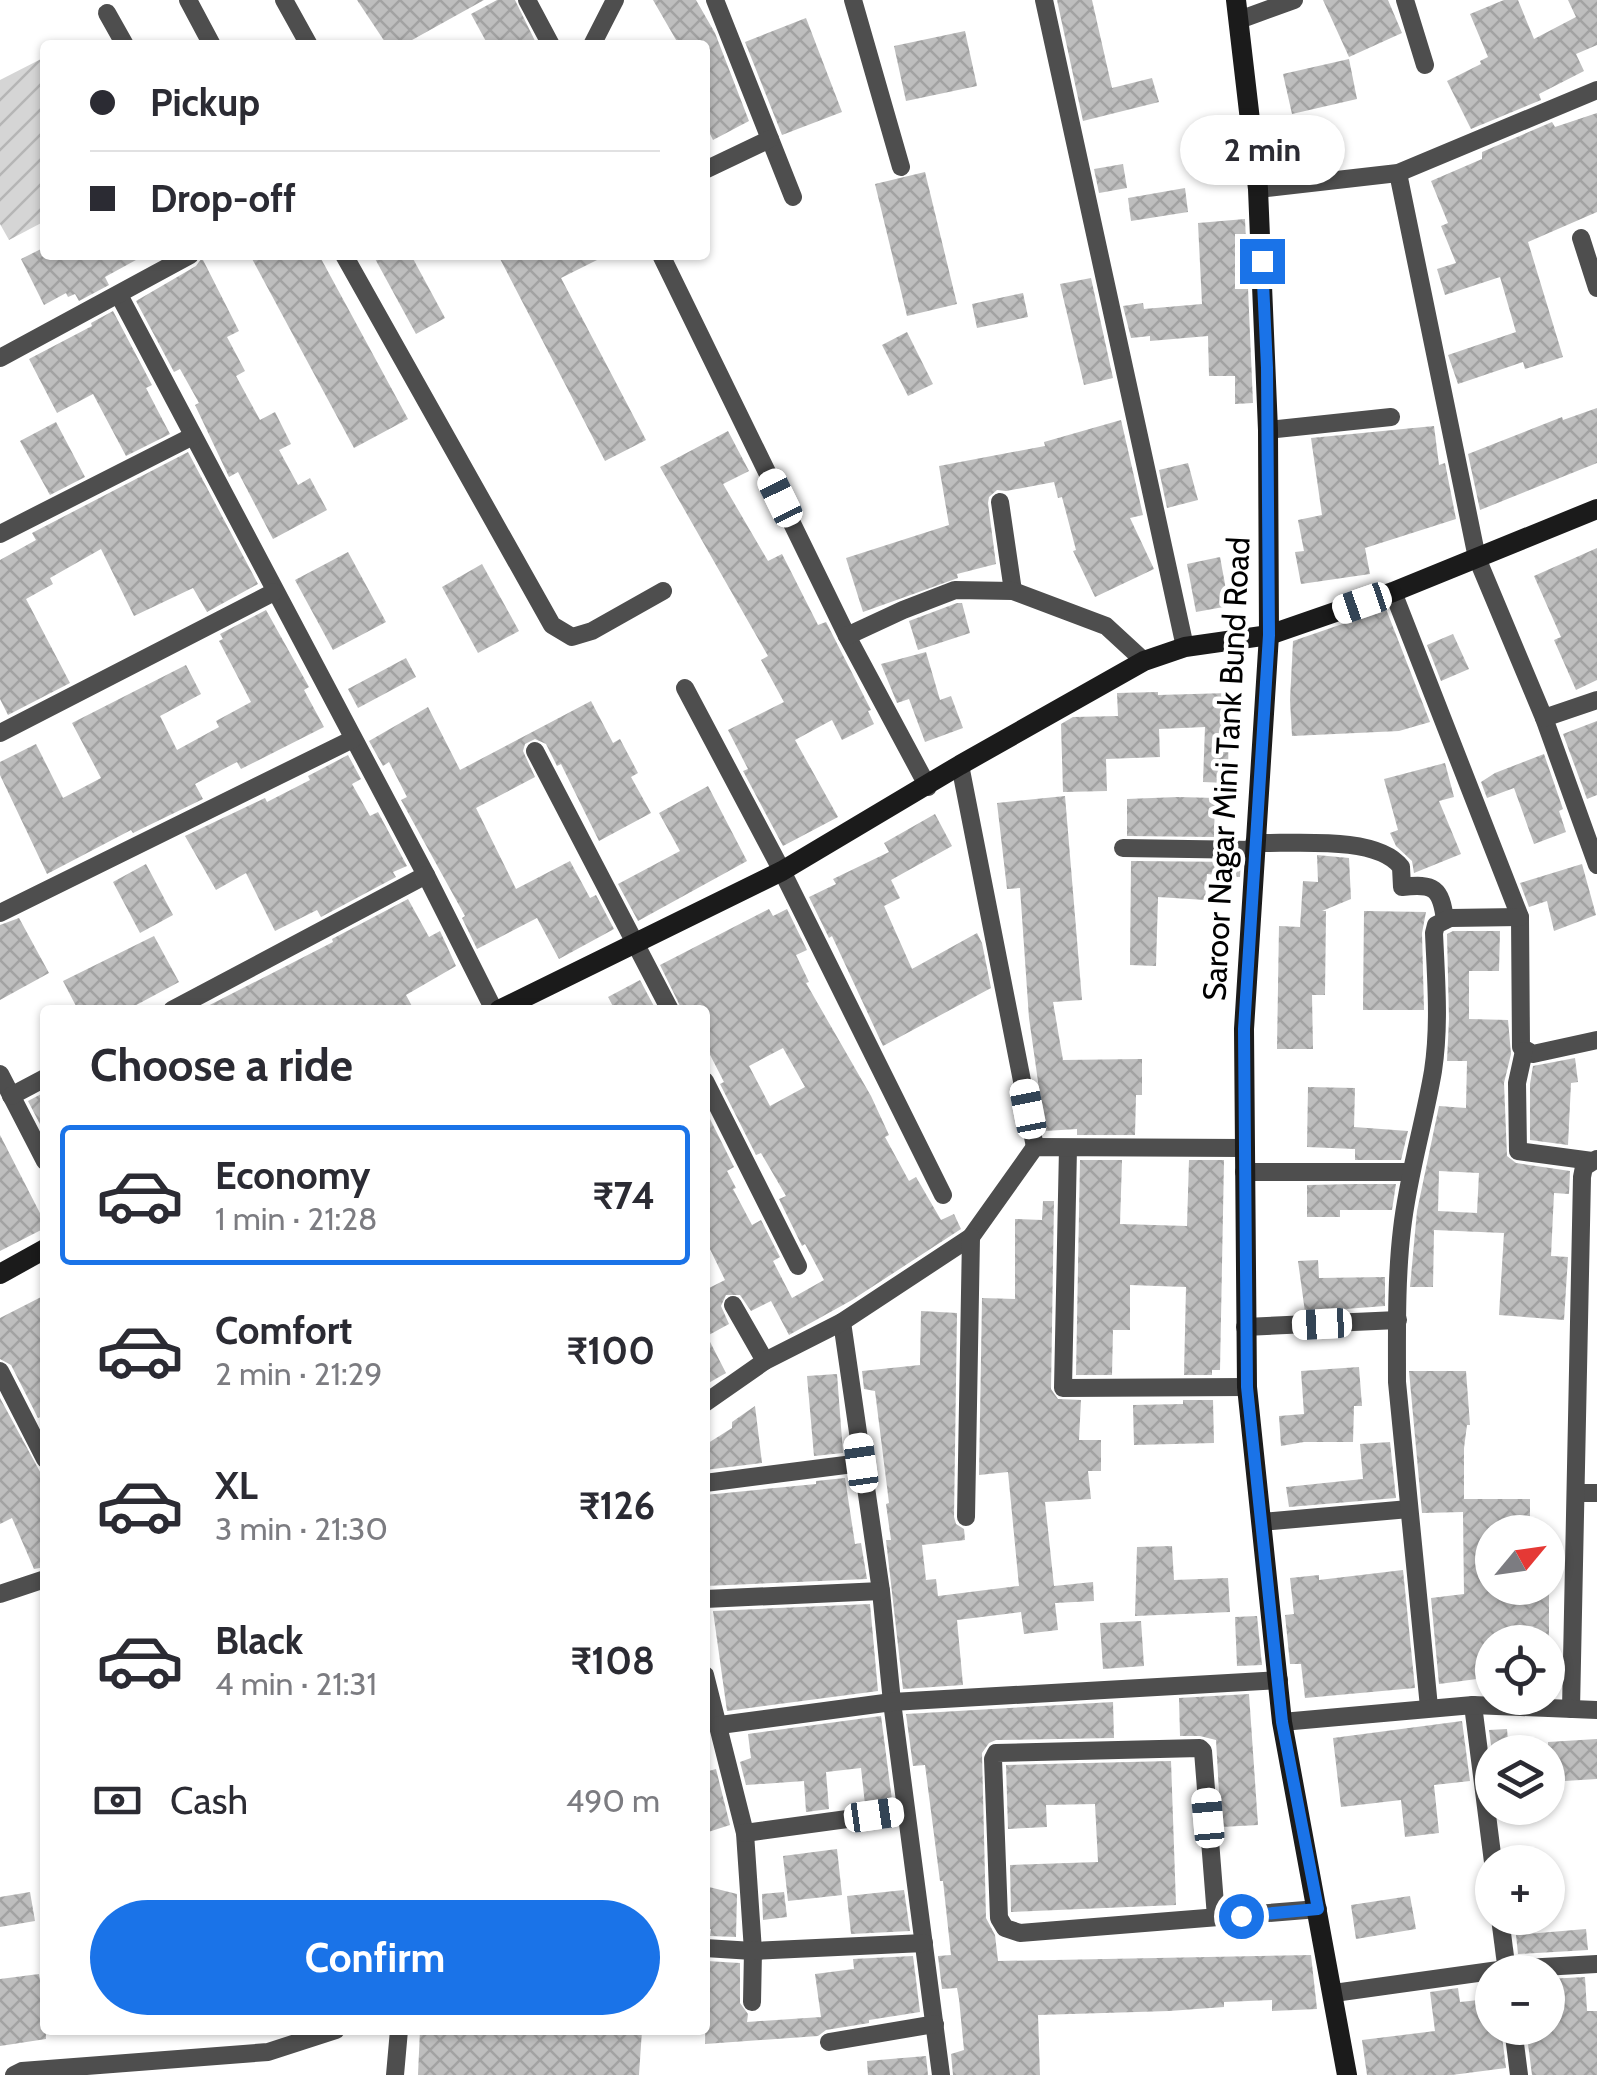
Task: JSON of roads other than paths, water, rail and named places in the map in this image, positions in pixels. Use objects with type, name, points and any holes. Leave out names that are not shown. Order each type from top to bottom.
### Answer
[{"type":"main road","name":"Saroor Nagar Mini Tank Bund Road","points":[[1238,10],[1258,189],[1268,430],[1269,635],[1244,1029],[1247,1387],[1282,1722],[1347,2075]]},
{"type":"main road","points":[[507,1005],[782,872],[1144,661],[1185,647],[1269,635],[1392,592],[1597,509]]},
{"type":"main road","points":[[0,1274],[40,1252]]},
{"type":"street","points":[[188,0],[209,40]]},
{"type":"street","points":[[284,0],[306,40]]},
{"type":"street","points":[[528,0],[548,40]]},
{"type":"street","points":[[595,40],[615,0]]},
{"type":"street","points":[[715,0],[793,197]]},
{"type":"street","points":[[854,0],[901,167]]},
{"type":"street","points":[[1044,0],[1185,647]]},
{"type":"street","points":[[1238,10],[1294,0]]},
{"type":"street","points":[[1406,0],[1424,64]]},
{"type":"street","points":[[107,13],[121,40]]},
{"type":"street","points":[[1258,189],[1398,173],[1597,90]]},
{"type":"street","points":[[710,168],[770,139]]},
{"type":"street","points":[[1398,173],[1477,558],[1544,718],[1597,865]]},
{"type":"street","points":[[1581,238],[1597,288]]},
{"type":"street","points":[[0,358],[181,260]]},
{"type":"street","points":[[347,260],[552,625],[572,637],[592,631],[663,592]]},
{"type":"street","points":[[663,260],[847,636],[928,787]]},
{"type":"street","points":[[119,295],[493,1005]]},
{"type":"street","points":[[1268,430],[1391,416]]},
{"type":"street","points":[[0,534],[193,436]]},
{"type":"street","points":[[1000,502],[1013,591]]},
{"type":"street","points":[[847,636],[955,590],[1013,591],[1106,626],[1144,661]]},
{"type":"street","points":[[0,734],[274,592]]},
{"type":"street","points":[[1392,592],[1520,917],[1521,1046],[1532,1054],[1597,1040]]},
{"type":"street","points":[[685,688],[782,872],[943,1195]]},
{"type":"street","points":[[1544,718],[1597,700]]},
{"type":"street","points":[[0,913],[353,739]]},
{"type":"street","points":[[535,751],[667,1005]]},
{"type":"street","points":[[710,1400],[765,1361],[842,1322],[971,1237],[1036,1147],[960,766]]},
{"type":"street","points":[[1124,848],[1356,845],[1388,853],[1401,867],[1402,888],[1429,885],[1435,890],[1446,920]]},
{"type":"street","points":[[181,1005],[426,874]]},
{"type":"street","points":[[1428,1708],[1397,1382],[1401,1232],[1433,1070],[1438,1014],[1434,933],[1436,925],[1446,920],[1520,917]]},
{"type":"street","points":[[1524,1051],[1517,1083],[1518,1151],[1594,1160]]},
{"type":"street","points":[[0,1074],[40,1151]]},
{"type":"street","points":[[11,1096],[40,1081]]},
{"type":"street","points":[[710,1091],[798,1266]]},
{"type":"street","points":[[1036,1147],[1244,1148]]},
{"type":"street","points":[[1068,1148],[1063,1388],[1247,1387]]},
{"type":"street","points":[[1570,1709],[1576,1492],[1589,1328],[1582,1177],[1584,1167],[1594,1160]]},
{"type":"street","points":[[1244,1172],[1411,1172]]},
{"type":"street","points":[[966,1517],[971,1237]]},
{"type":"street","points":[[733,1304],[765,1361]]},
{"type":"street","points":[[1246,1327],[1398,1320]]},
{"type":"street","points":[[842,1322],[881,1591],[941,2075]]},
{"type":"street","points":[[0,1370],[40,1450]]},
{"type":"street","points":[[710,1482],[861,1463]]},
{"type":"street","points":[[1576,1492],[1597,1494]]},
{"type":"street","points":[[1262,1522],[1409,1509]]},
{"type":"street","points":[[0,1594],[40,1582]]},
{"type":"street","points":[[710,1599],[881,1591]]},
{"type":"street","points":[[720,1725],[892,1702],[1278,1680]]},
{"type":"street","points":[[1473,1705],[1491,1845]]},
{"type":"street","points":[[1282,1722],[1473,1705],[1597,1710]]},
{"type":"street","points":[[710,1706],[720,1725],[745,1833],[753,1951],[752,2002]]},
{"type":"street","points":[[1216,1918],[1200,1748],[996,1753],[999,1918],[1004,1928],[1020,1933],[1216,1918],[1318,1909]]},
{"type":"street","points":[[745,1833],[906,1811]]},
{"type":"street","points":[[710,1948],[753,1951],[924,1943]]},
{"type":"street","points":[[1565,1966],[1597,1964]]},
{"type":"street","points":[[1334,1993],[1475,1975]]},
{"type":"street","points":[[829,2042],[934,2024]]},
{"type":"street","points":[[14,2075],[41,2069],[268,2052],[321,2035]]},
{"type":"street","points":[[395,2075],[399,2035]]},
{"type":"street","points":[[1515,2045],[1518,2075]]}]
